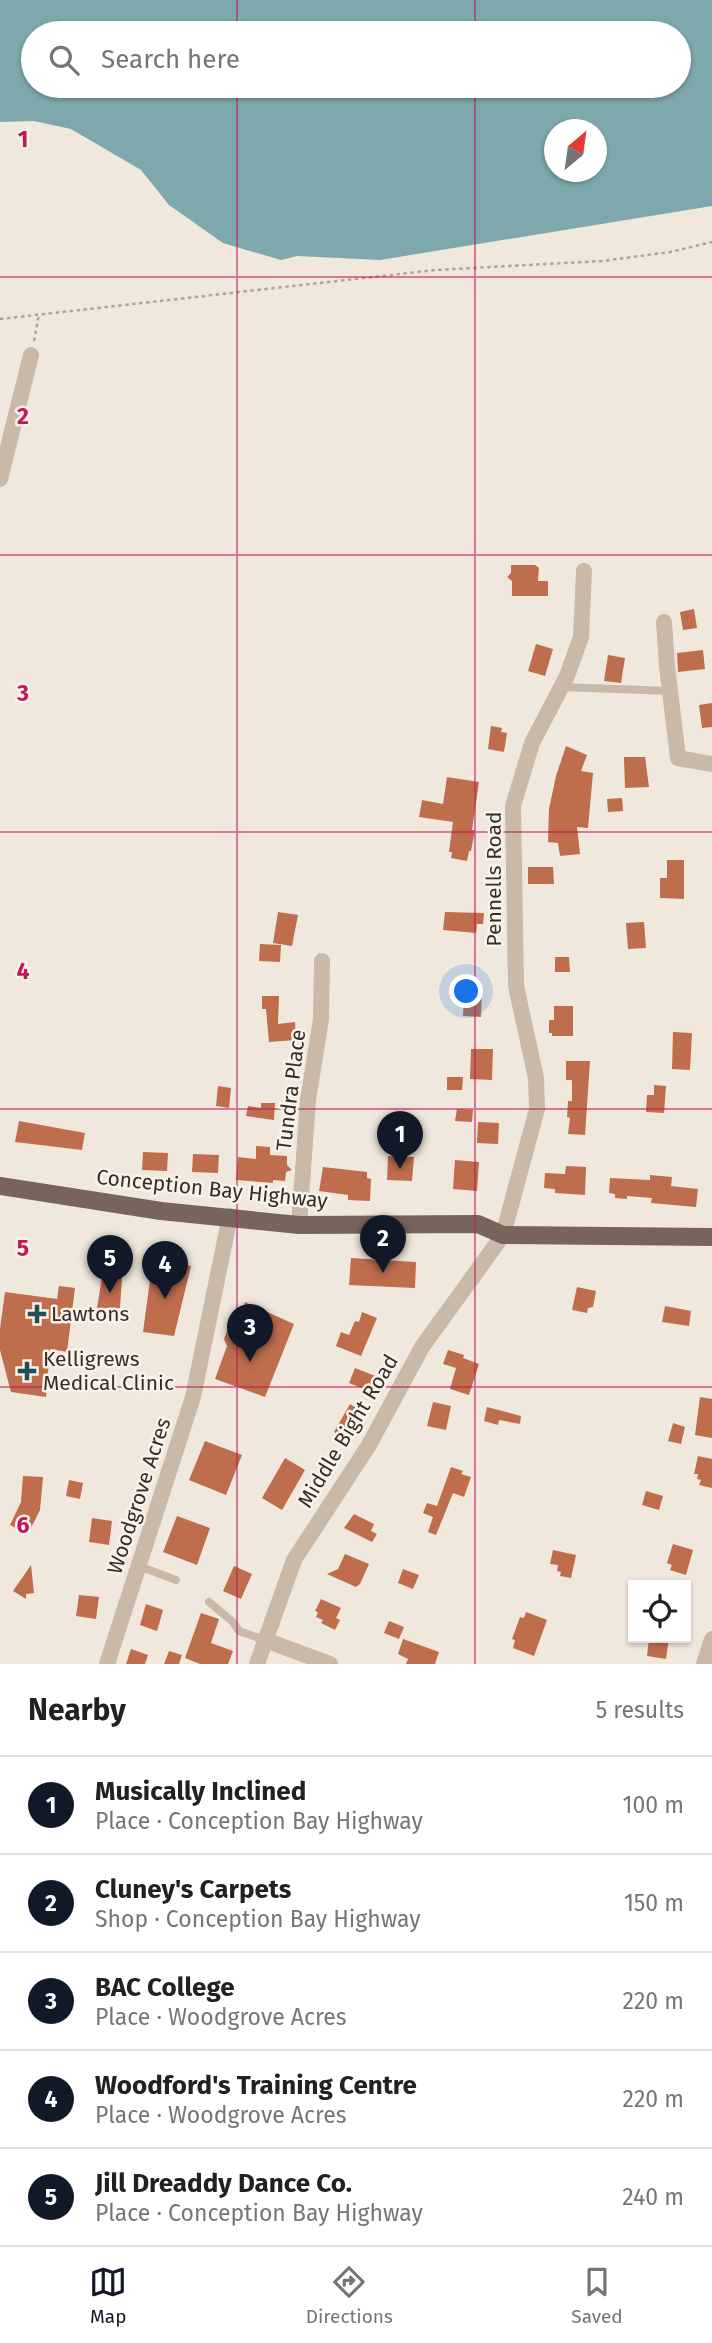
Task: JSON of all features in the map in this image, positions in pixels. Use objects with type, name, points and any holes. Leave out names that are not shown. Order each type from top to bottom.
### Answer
[{"type":"main road","name":"Conception Bay Highway","points":[[0,1186],[161,1211],[299,1224],[478,1224],[503,1235],[712,1237]]},
{"type":"street","points":[[0,479],[31,355]]},
{"type":"street","name":"Pennells Road","points":[[503,1235],[537,1110],[536,1078],[516,986],[513,806],[532,743],[561,687],[581,638],[584,572]]},
{"type":"street","points":[[664,622],[678,758],[712,764]]},
{"type":"street","name":"Tundra Place","points":[[299,1224],[308,1100],[321,1018],[322,961]]},
{"type":"street","name":"Woodgrove Acres","points":[[107,1664],[193,1397],[230,1216]]},
{"type":"street","name":"Middle Bight Road","points":[[257,1664],[294,1560],[369,1445],[422,1347],[503,1235]]},
{"type":"street","points":[[704,1664],[712,1639]]},
{"type":"street","points":[[265,1640],[330,1664]]},
{"type":"lane","points":[[561,687],[670,691]]},
{"type":"lane","points":[[139,1566],[176,1580]]},
{"type":"lane","points":[[209,1602],[233,1622],[239,1632],[265,1640]]},
{"type":"path","points":[[0,319],[435,270],[637,257],[712,243]]},
{"type":"path","points":[[31,355],[40,314]]},
{"type":"water","points":[[0,0],[712,0],[712,206],[380,260],[297,256],[281,260],[223,243],[169,205],[141,170],[71,129],[34,121],[0,122]]},
{"type":"building","points":[[511,565],[535,565],[539,568],[538,581],[548,581],[548,596],[512,596],[512,581],[507,577],[511,573]]},
{"type":"building","points":[[694,609],[697,628],[683,630],[680,612]]},
{"type":"building","points":[[536,644],[553,649],[545,676],[528,671]]},
{"type":"building","points":[[703,650],[705,669],[678,672],[677,653]]},
{"type":"building","points":[[608,655],[625,658],[621,683],[604,681]]},
{"type":"building","points":[[712,703],[712,727],[702,728],[699,705]]},
{"type":"building","points":[[491,726],[502,728],[501,732],[507,733],[504,752],[488,749]]},
{"type":"building","points":[[566,746],[587,755],[581,771],[593,773],[588,828],[577,827],[580,854],[560,856],[558,843],[548,842],[549,809]]},
{"type":"building","points":[[624,757],[645,757],[649,787],[625,788]]},
{"type":"building","points":[[447,777],[479,782],[472,830],[475,830],[467,861],[451,858],[452,852],[449,852],[453,822],[419,817],[422,800],[443,804]]},
{"type":"building","points":[[622,798],[623,811],[608,812],[607,799]]},
{"type":"building","points":[[667,860],[684,860],[684,899],[660,898],[660,878],[667,878]]},
{"type":"building","points":[[528,867],[553,867],[554,884],[528,884]]},
{"type":"building","points":[[278,912],[298,915],[292,946],[273,943]]},
{"type":"building","points":[[445,912],[484,913],[483,924],[477,924],[476,933],[443,930]]},
{"type":"building","points":[[644,922],[646,948],[628,949],[626,923]]},
{"type":"building","points":[[260,944],[281,945],[280,962],[259,961]]},
{"type":"building","points":[[555,957],[569,957],[570,972],[555,972]]},
{"type":"building","points":[[464,992],[482,993],[481,1017],[463,1016]]},
{"type":"building","points":[[262,996],[279,996],[278,1024],[295,1022],[296,1040],[269,1042]]},
{"type":"building","points":[[554,1006],[573,1006],[573,1036],[552,1036],[552,1033],[549,1033],[549,1020],[554,1020]]},
{"type":"building","points":[[673,1032],[692,1033],[690,1070],[672,1069]]},
{"type":"building","points":[[471,1049],[493,1049],[492,1080],[470,1079]]},
{"type":"building","points":[[566,1061],[590,1061],[585,1135],[568,1134],[568,1101],[572,1101],[572,1080],[566,1080]]},
{"type":"building","points":[[447,1077],[463,1077],[462,1090],[447,1090]]},
{"type":"building","points":[[654,1085],[666,1086],[664,1113],[646,1112],[647,1095],[654,1095]]},
{"type":"building","points":[[218,1086],[231,1088],[229,1108],[216,1106]]},
{"type":"building","points":[[261,1103],[275,1103],[274,1120],[246,1116],[248,1106],[261,1108]]},
{"type":"building","points":[[457,1109],[473,1110],[472,1122],[455,1121]]},
{"type":"building","points":[[19,1121],[85,1133],[82,1150],[15,1142]]},
{"type":"building","points":[[478,1122],[499,1123],[498,1144],[477,1143]]},
{"type":"building","points":[[256,1146],[270,1147],[270,1155],[287,1156],[287,1165],[292,1170],[286,1172],[285,1181],[273,1180],[273,1183],[236,1180],[238,1157],[256,1159]]},
{"type":"building","points":[[143,1152],[168,1153],[167,1171],[142,1170]]},
{"type":"building","points":[[193,1154],[219,1155],[218,1173],[192,1172]]},
{"type":"building","points":[[388,1156],[414,1157],[412,1181],[387,1180]]},
{"type":"building","points":[[455,1160],[479,1162],[477,1191],[453,1189]]},
{"type":"building","points":[[566,1166],[586,1167],[585,1195],[555,1193],[555,1189],[544,1188],[545,1173],[565,1174]]},
{"type":"building","points":[[323,1167],[367,1172],[367,1178],[371,1179],[370,1201],[348,1200],[348,1195],[319,1191]]},
{"type":"building","points":[[650,1175],[672,1177],[671,1186],[698,1189],[696,1207],[651,1203],[652,1198],[615,1198],[615,1194],[609,1193],[610,1178],[650,1180]]},
{"type":"building","points":[[153,1258],[191,1266],[174,1336],[143,1332]]},
{"type":"building","points":[[351,1258],[416,1262],[415,1288],[349,1285]]},
{"type":"building","points":[[102,1277],[122,1278],[120,1308],[97,1308]]},
{"type":"building","name":"Lawtons","points":[[59,1286],[75,1288],[67,1352],[50,1349],[46,1397],[11,1392],[0,1350],[5,1292],[57,1299]]},
{"type":"building","points":[[577,1287],[596,1291],[593,1307],[588,1308],[587,1313],[572,1310]]},
{"type":"building","points":[[245,1302],[294,1324],[265,1397],[215,1379],[227,1346],[224,1339],[235,1310],[243,1308]]},
{"type":"building","points":[[665,1306],[691,1311],[689,1326],[662,1322]]},
{"type":"building","points":[[362,1312],[377,1318],[361,1356],[336,1346],[341,1332],[349,1335],[355,1321],[359,1322]]},
{"type":"building","points":[[448,1350],[479,1364],[469,1395],[450,1389],[456,1368],[443,1364]]},
{"type":"building","points":[[355,1368],[378,1377],[372,1392],[349,1383]]},
{"type":"building","points":[[700,1397],[712,1399],[712,1438],[695,1435]]},
{"type":"building","points":[[433,1402],[451,1406],[446,1430],[427,1426]]},
{"type":"building","points":[[350,1404],[366,1414],[350,1442],[334,1432]]},
{"type":"building","points":[[487,1407],[521,1416],[520,1424],[499,1420],[498,1425],[484,1421]]},
{"type":"building","points":[[673,1423],[685,1427],[681,1444],[668,1441]]},
{"type":"building","points":[[205,1441],[242,1455],[226,1495],[189,1480]]},
{"type":"building","points":[[698,1456],[712,1459],[712,1488],[699,1485],[701,1480],[697,1479],[698,1474],[694,1474]]},
{"type":"building","points":[[285,1458],[305,1470],[282,1510],[262,1498]]},
{"type":"building","points":[[451,1467],[471,1477],[464,1497],[453,1493],[436,1535],[428,1532],[433,1517],[423,1513],[427,1503],[437,1506]]},
{"type":"building","points":[[23,1476],[43,1477],[40,1510],[28,1534],[10,1525],[21,1502]]},
{"type":"building","points":[[69,1480],[83,1483],[80,1499],[66,1496]]},
{"type":"building","points":[[646,1491],[663,1496],[659,1510],[642,1505]]},
{"type":"building","points":[[354,1514],[374,1524],[371,1531],[377,1534],[372,1542],[344,1528]]},
{"type":"building","points":[[177,1516],[210,1528],[197,1565],[163,1552]]},
{"type":"building","points":[[92,1518],[112,1521],[109,1545],[89,1542]]},
{"type":"building","points":[[673,1544],[693,1550],[686,1575],[670,1570],[672,1565],[667,1563]]},
{"type":"building","points":[[553,1550],[576,1555],[571,1578],[560,1576],[558,1565],[550,1564]]},
{"type":"building","points":[[345,1554],[369,1564],[356,1587],[327,1574],[338,1569]]},
{"type":"building","points":[[31,1565],[34,1593],[26,1594],[26,1599],[13,1591]]},
{"type":"building","points":[[234,1566],[252,1574],[241,1599],[223,1591]]},
{"type":"building","points":[[403,1569],[419,1575],[413,1589],[398,1583]]},
{"type":"building","points":[[79,1595],[99,1597],[96,1619],[76,1616]]},
{"type":"building","points":[[321,1599],[341,1608],[336,1618],[340,1620],[335,1630],[321,1623],[323,1620],[316,1617],[318,1612],[315,1611]]},
{"type":"building","points":[[146,1604],[163,1610],[157,1631],[140,1625]]},
{"type":"building","points":[[526,1612],[547,1620],[534,1656],[513,1648],[515,1640],[512,1639],[520,1617],[524,1618]]},
{"type":"building","points":[[201,1613],[219,1619],[211,1643],[233,1651],[228,1664],[200,1664],[185,1658]]},
{"type":"building","points":[[389,1621],[404,1627],[399,1639],[384,1633]]},
{"type":"building","points":[[403,1639],[439,1652],[435,1664],[406,1664],[408,1659],[398,1654]]},
{"type":"building","points":[[648,1643],[668,1643],[666,1659],[647,1656]]},
{"type":"building","points":[[131,1649],[148,1655],[145,1664],[126,1664]]},
{"type":"building","points":[[169,1651],[182,1655],[179,1664],[164,1664]]},
{"type":"place","name":"Musically Inclined","points":[[400,1169]]},
{"type":"place","name":"Cluney's Carpets","points":[[383,1273]]},
{"type":"place","name":"Jill Dreaddy Dance Co.","points":[[110,1293]]},
{"type":"place","name":"Woodford's Training Centre","points":[[165,1299]]},
{"type":"place","name":"Lawtons","points":[[37,1314]]},
{"type":"place","name":"BAC College","points":[[250,1362]]},
{"type":"place","name":"Kelligrews Medical Clinic","points":[[27,1371]]}]
